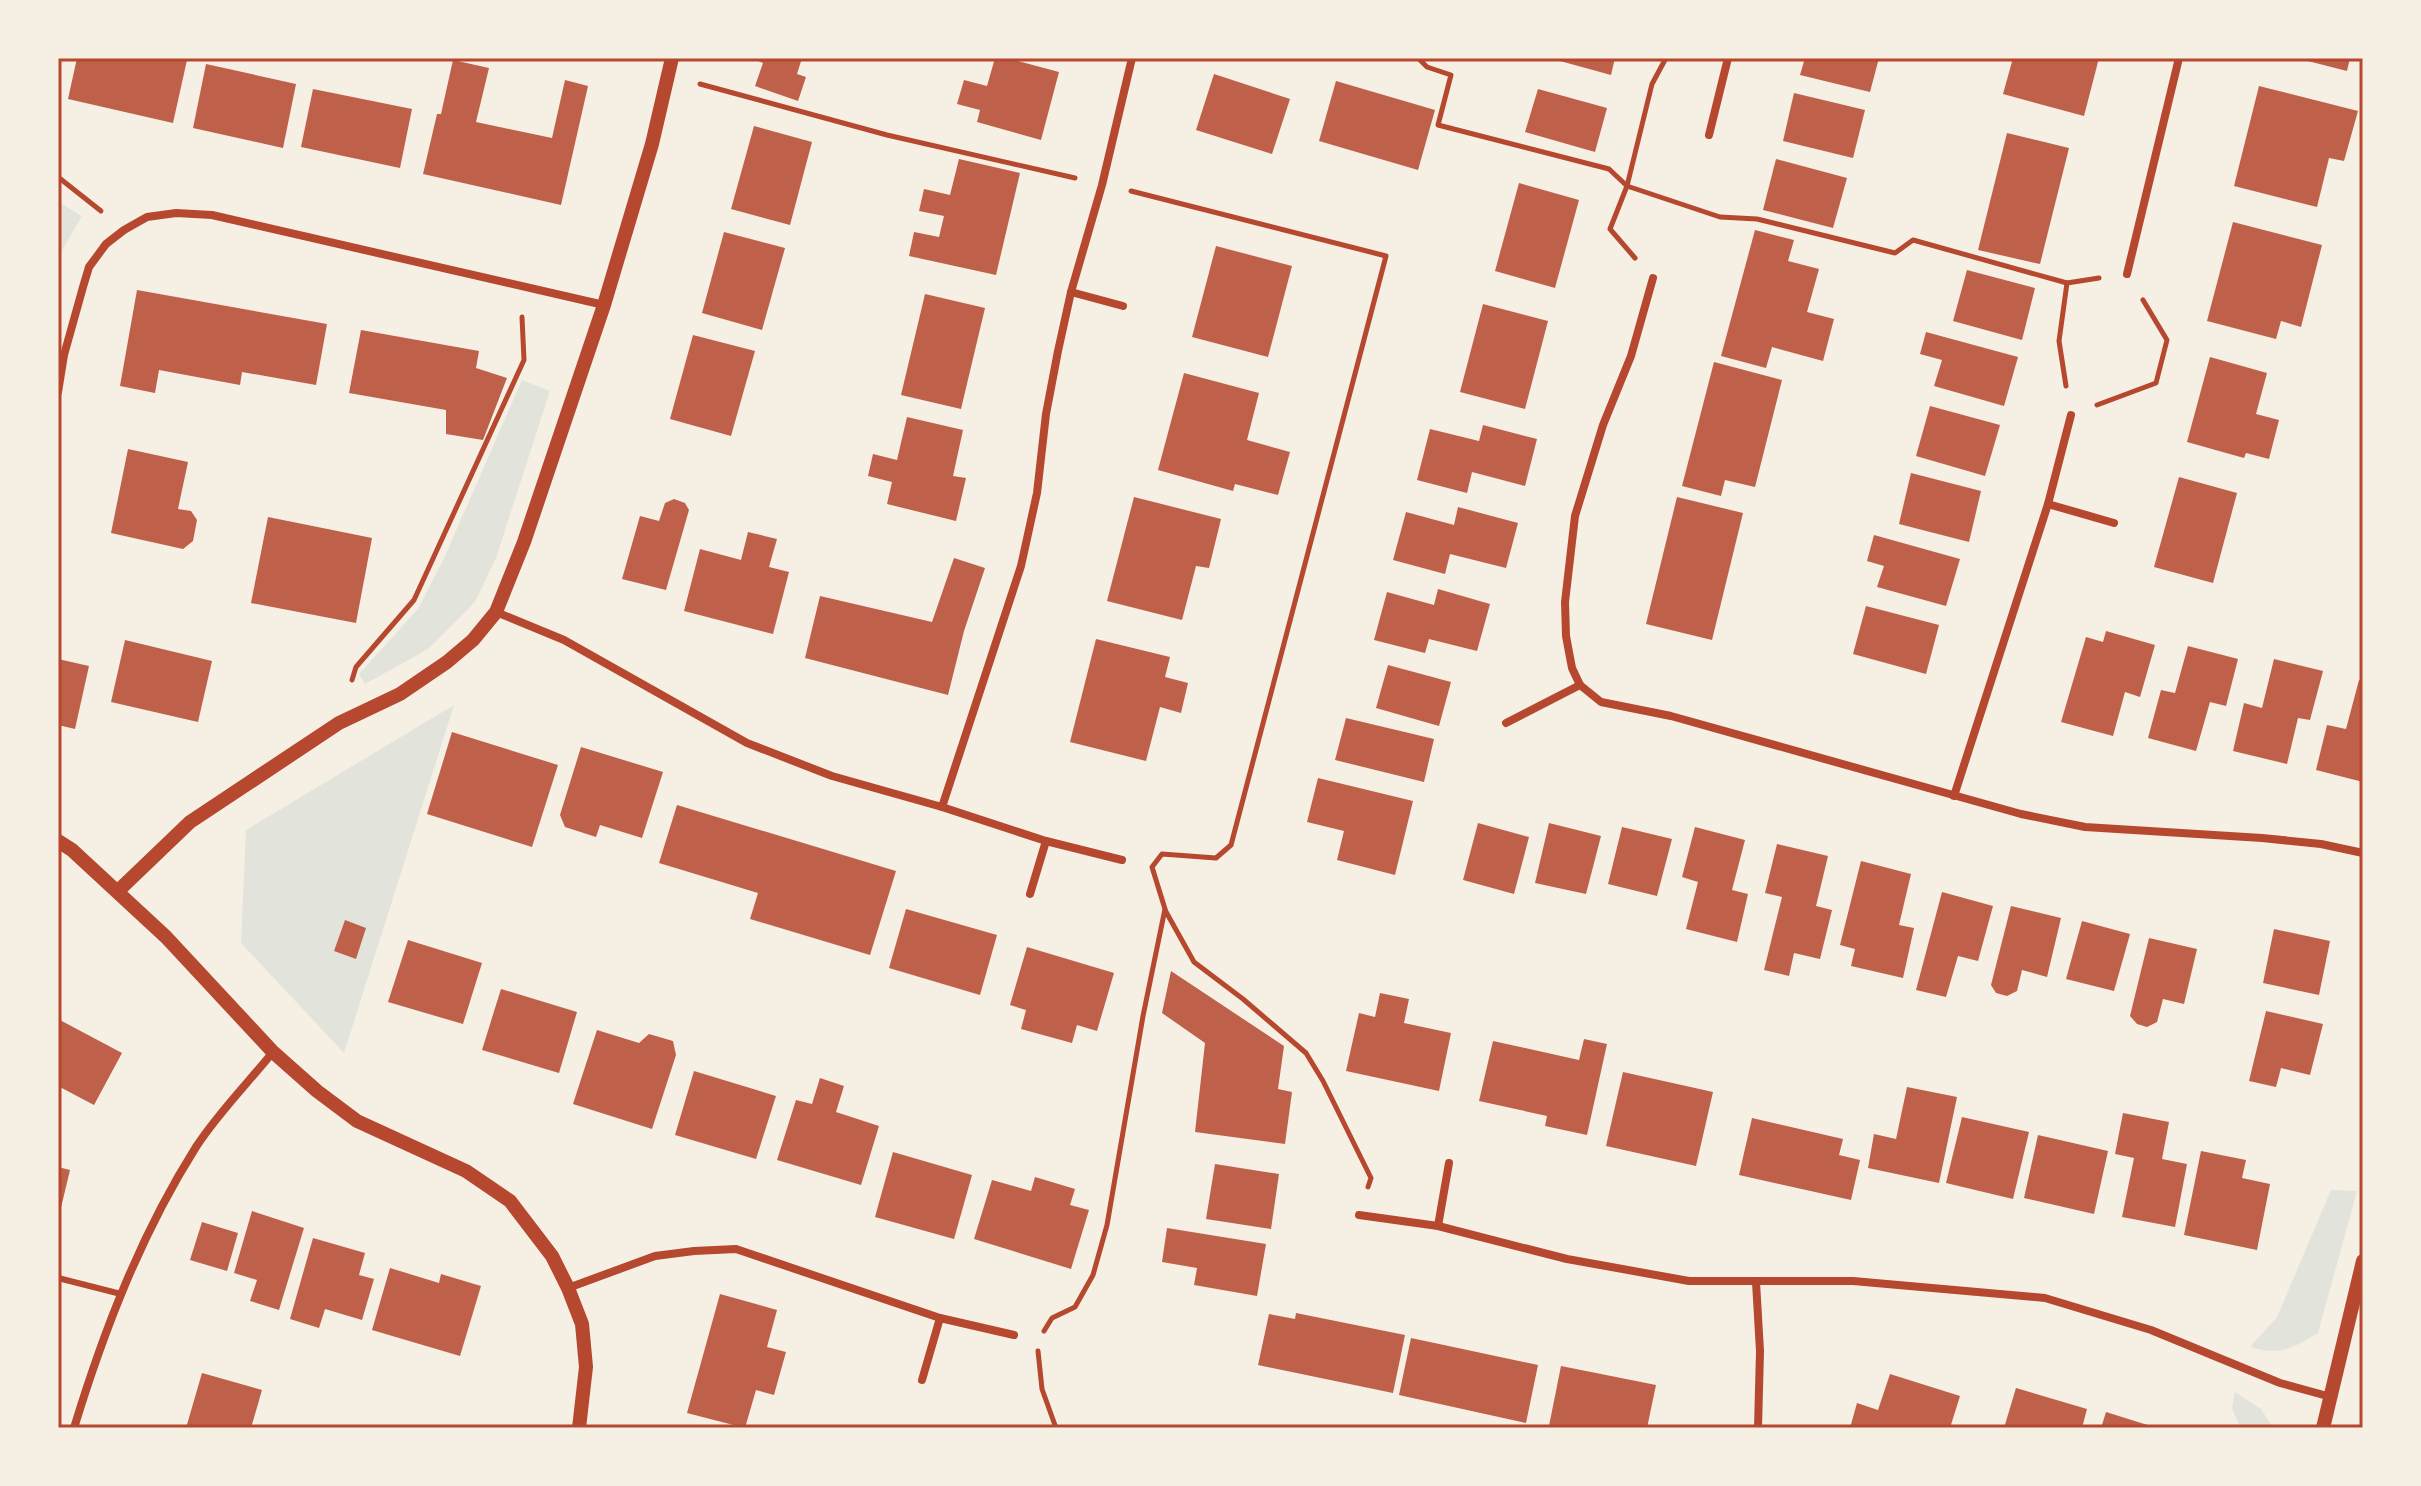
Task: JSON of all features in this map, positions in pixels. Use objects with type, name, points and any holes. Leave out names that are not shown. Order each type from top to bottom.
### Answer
[{"type":"street","points":[[942,807],[1021,566],[1037,493],[1046,414],[1071,292],[1102,185],[1132,58]]},
{"type":"street","points":[[1709,135],[1728,58]]},
{"type":"street","points":[[2127,274],[2179,58]]},
{"type":"street","points":[[118,891],[190,822],[339,723],[400,694],[447,662],[473,640],[496,612],[524,542],[604,305],[652,144],[671,65]]},
{"type":"street","points":[[58,392],[61,354],[89,267],[106,244],[147,217],[176,213],[212,215],[604,305]]},
{"type":"street","points":[[1653,278],[1631,356],[1603,425],[1575,516],[1565,602],[1566,636],[1572,668],[1580,685],[1601,702],[1671,716],[1954,796],[2085,827],[2262,838],[2321,844],[2363,853]]},
{"type":"street","points":[[1071,292],[1123,306]]},
{"type":"street","points":[[1954,796],[2048,504],[2071,415]]},
{"type":"street","points":[[2048,504],[2114,523]]},
{"type":"street","points":[[496,612],[564,640],[747,743],[832,776],[1046,841],[1122,860]]},
{"type":"street","points":[[1506,723],[1580,685]]},
{"type":"street","points":[[58,841],[118,891],[166,937],[273,1052],[317,1091],[357,1121],[466,1171],[510,1201],[552,1256],[582,1324],[586,1367],[579,1428]]},
{"type":"street","points":[[1030,894],[1046,841]]},
{"type":"street","points":[[74,1428],[88,1382],[142,1243],[198,1144],[273,1052]]},
{"type":"street","points":[[1438,1226],[1449,1163]]},
{"type":"street","points":[[1359,1215],[1438,1226],[1624,1271],[1689,1281],[1853,1281],[2045,1298],[2151,1330],[2280,1383],[2331,1398]]},
{"type":"street","points":[[568,1288],[655,1256],[736,1249],[940,1318],[1014,1335]]},
{"type":"street","points":[[2323,1428],[2363,1261]]},
{"type":"street","points":[[1756,1282],[1760,1351],[1758,1428]]},
{"type":"street","points":[[922,1380],[940,1318]]},
{"type":"lane","points":[[58,1278],[121,1294]]},
{"type":"path","points":[[1418,58],[1427,67],[1451,75],[1438,125],[1609,169],[1627,186],[1720,217],[1757,219],[1895,253],[1913,240],[2067,283],[2127,274],[2167,340],[2156,383],[2071,415],[2059,341],[2067,283]]},
{"type":"path","points":[[1653,278],[1610,229],[1627,186],[1652,84],[1666,58]]},
{"type":"path","points":[[671,65],[887,135],[1386,256],[1231,845],[1216,858],[1162,854],[1152,867],[1165,909],[1194,962],[1306,1053],[1323,1081],[1371,1178],[1359,1215]]},
{"type":"path","points":[[58,177],[124,230]]},
{"type":"path","points":[[339,723],[356,667],[414,600],[524,360],[520,284]]},
{"type":"path","points":[[1056,1428],[1042,1389],[1037,1341],[1052,1318],[1075,1307],[1093,1275],[1107,1225],[1165,909]]},
{"type":"shaded area","points":[[58,202],[82,216],[58,257]]},
{"type":"shaded area","points":[[522,380],[550,391],[496,558],[475,602],[428,649],[365,684],[359,674],[418,609],[445,556]]},
{"type":"shaded area","points":[[454,705],[344,1053],[241,943],[246,830]]},
{"type":"shaded area","points":[[2331,1190],[2357,1191],[2318,1333],[2278,1351],[2250,1347],[2277,1317]]},
{"type":"shaded area","points":[[2235,1392],[2261,1409],[2273,1428],[2240,1428],[2232,1408]]},
{"type":"building","points":[[77,58],[187,60],[173,123],[68,99]]},
{"type":"building","points":[[751,58],[802,58],[797,74],[806,77],[798,101],[755,86],[763,63]]},
{"type":"building","points":[[995,58],[1007,58],[1059,72],[1041,140],[977,122],[980,110],[957,104],[964,80],[987,86]]},
{"type":"building","points":[[1549,58],[1615,58],[1611,75]]},
{"type":"building","points":[[1805,58],[1879,58],[1870,92],[1800,75]]},
{"type":"building","points":[[2013,58],[2099,58],[2084,116],[2003,94]]},
{"type":"building","points":[[2296,58],[2350,58],[2347,71]]},
{"type":"building","points":[[453,60],[489,68],[476,122],[552,138],[565,80],[588,86],[561,205],[423,174]]},
{"type":"building","points":[[206,64],[296,84],[283,148],[193,128]]},
{"type":"building","points":[[1214,74],[1290,99],[1272,154],[1196,130]]},
{"type":"building","points":[[1336,81],[1435,110],[1418,170],[1319,141]]},
{"type":"building","points":[[2259,86],[2358,111],[2344,161],[2329,158],[2317,207],[2234,186]]},
{"type":"building","points":[[313,89],[412,109],[400,168],[301,147]]},
{"type":"building","points":[[1538,89],[1607,108],[1595,152],[1525,132]]},
{"type":"building","points":[[1794,93],[1865,110],[1853,158],[1783,141]]},
{"type":"building","points":[[754,126],[812,142],[790,225],[731,209]]},
{"type":"building","points":[[2007,133],[2069,148],[2040,264],[1978,250]]},
{"type":"building","points":[[959,159],[1020,173],[996,275],[909,256],[914,232],[939,237],[944,216],[919,211],[924,189],[950,195]]},
{"type":"building","points":[[1776,159],[1847,178],[1833,228],[1763,210]]},
{"type":"building","points":[[1519,183],[1579,200],[1555,288],[1495,271]]},
{"type":"building","points":[[2233,222],[2322,245],[2301,327],[2281,321],[2276,339],[2207,321]]},
{"type":"building","points":[[1755,230],[1794,240],[1788,261],[1819,269],[1807,312],[1834,319],[1823,361],[1772,347],[1766,368],[1721,356]]},
{"type":"building","points":[[724,232],[785,248],[762,330],[702,313]]},
{"type":"building","points":[[1216,246],[1292,266],[1268,357],[1192,337]]},
{"type":"building","points":[[1967,270],[2035,288],[2022,340],[1953,321]]},
{"type":"building","points":[[137,290],[327,324],[316,385],[242,372],[240,385],[159,370],[155,393],[120,386]]},
{"type":"building","points":[[925,294],[985,308],[961,409],[901,395]]},
{"type":"building","points":[[1483,304],[1548,321],[1525,409],[1460,392]]},
{"type":"building","points":[[361,330],[479,351],[476,368],[507,378],[483,440],[446,434],[446,410],[349,393]]},
{"type":"building","points":[[1926,332],[2018,357],[2004,406],[1934,386],[1942,360],[1920,354]]},
{"type":"building","points":[[693,335],[755,351],[731,436],[670,419]]},
{"type":"building","points":[[2210,357],[2267,373],[2256,414],[2279,420],[2269,459],[2246,453],[2244,458],[2187,442]]},
{"type":"building","points":[[1714,362],[1782,380],[1755,487],[1725,480],[1721,496],[1682,486]]},
{"type":"building","points":[[1184,373],[1259,393],[1247,440],[1290,452],[1278,495],[1235,484],[1233,491],[1158,470]]},
{"type":"building","points":[[1930,406],[2000,425],[1985,476],[1916,456]]},
{"type":"building","points":[[907,417],[963,430],[953,476],[966,478],[956,521],[887,504],[892,482],[868,476],[873,454],[897,460]]},
{"type":"building","points":[[1483,425],[1537,439],[1525,486],[1472,472],[1467,493],[1417,480],[1430,429],[1479,441]]},
{"type":"building","points":[[128,449],[188,462],[178,509],[191,511],[197,520],[193,541],[183,549],[111,533]]},
{"type":"building","points":[[1911,473],[1981,491],[1969,542],[1899,524]]},
{"type":"building","points":[[2179,477],[2237,493],[2213,583],[2154,567]]},
{"type":"building","points":[[1134,497],[1221,519],[1209,568],[1196,566],[1182,620],[1107,601]]},
{"type":"building","points":[[1677,497],[1743,513],[1712,640],[1646,624]]},
{"type":"building","points":[[674,499],[685,503],[689,510],[666,590],[622,579],[640,516],[659,521],[665,503]]},
{"type":"building","points":[[1458,507],[1518,523],[1506,568],[1450,554],[1445,574],[1393,560],[1406,512],[1454,525]]},
{"type":"building","points":[[268,517],[372,538],[356,623],[251,603]]},
{"type":"building","points":[[748,532],[777,539],[769,567],[789,572],[773,634],[684,611],[700,549],[741,560]]},
{"type":"building","points":[[1874,535],[1960,559],[1946,606],[1877,587],[1884,566],[1867,561]]},
{"type":"building","points":[[954,558],[985,568],[964,631],[948,695],[805,658],[820,596],[932,622]]},
{"type":"building","points":[[1438,589],[1490,604],[1477,651],[1429,639],[1425,653],[1374,640],[1387,592],[1434,605]]},
{"type":"building","points":[[1866,606],[1939,625],[1926,674],[1853,654]]},
{"type":"building","points":[[2106,631],[2155,645],[2140,697],[2125,692],[2113,736],[2061,722],[2086,637],[2103,642]]},
{"type":"building","points":[[1096,639],[1170,657],[1165,677],[1188,683],[1181,713],[1160,707],[1146,761],[1070,742]]},
{"type":"building","points":[[125,640],[212,661],[198,722],[111,702]]},
{"type":"building","points":[[2188,646],[2238,659],[2226,706],[2210,702],[2196,751],[2148,738],[2161,690],[2175,693]]},
{"type":"building","points":[[58,659],[89,666],[75,729],[58,725]]},
{"type":"building","points":[[2274,659],[2323,671],[2310,720],[2298,718],[2287,764],[2233,751],[2244,703],[2262,708]]},
{"type":"building","points":[[1388,665],[1451,682],[1439,726],[1376,708]]},
{"type":"building","points":[[2359,680],[2363,681],[2363,782],[2316,770],[2327,725],[2346,729]]},
{"type":"building","points":[[1346,718],[1434,739],[1424,782],[1335,760]]},
{"type":"building","points":[[452,732],[558,765],[532,847],[427,814]]},
{"type":"building","points":[[581,747],[663,772],[642,838],[600,825],[596,837],[565,827],[560,815]]},
{"type":"building","points":[[1318,778],[1413,801],[1395,875],[1337,860],[1344,831],[1307,822]]},
{"type":"building","points":[[677,805],[896,871],[870,955],[750,919],[758,893],[659,863]]},
{"type":"building","points":[[1478,823],[1529,837],[1514,894],[1463,880]]},
{"type":"building","points":[[1549,823],[1601,836],[1586,894],[1535,883]]},
{"type":"building","points":[[1622,827],[1672,839],[1657,896],[1608,884]]},
{"type":"building","points":[[1695,827],[1745,840],[1732,890],[1748,894],[1737,942],[1686,929],[1698,882],[1682,877]]},
{"type":"building","points":[[1777,844],[1828,856],[1816,906],[1832,910],[1820,959],[1794,953],[1789,976],[1764,970],[1782,897],[1765,893]]},
{"type":"building","points":[[1861,861],[1911,874],[1899,925],[1914,928],[1903,978],[1851,966],[1855,949],[1840,945]]},
{"type":"building","points":[[1942,892],[1993,906],[1978,961],[1958,956],[1946,997],[1916,990]]},
{"type":"building","points":[[2011,906],[2061,918],[2047,977],[2022,970],[2017,991],[2007,996],[1996,993],[1991,985]]},
{"type":"building","points":[[906,909],[997,935],[980,995],[889,968]]},
{"type":"building","points":[[345,920],[366,928],[356,959],[334,951]]},
{"type":"building","points":[[2082,921],[2130,934],[2114,991],[2066,979]]},
{"type":"building","points":[[2274,929],[2330,941],[2319,995],[2263,983]]},
{"type":"building","points":[[2149,938],[2197,949],[2184,1004],[2163,999],[2157,1022],[2147,1027],[2137,1024],[2130,1016]]},
{"type":"building","points":[[408,940],[482,963],[463,1024],[388,1002]]},
{"type":"building","points":[[1027,947],[1114,973],[1097,1031],[1077,1025],[1072,1043],[1021,1029],[1026,1010],[1010,1005]]},
{"type":"building","points":[[1171,971],[1284,1046],[1278,1089],[1292,1092],[1285,1144],[1195,1132],[1205,1043],[1162,1013]]},
{"type":"building","points":[[501,989],[577,1012],[559,1073],[482,1050]]},
{"type":"building","points":[[1380,993],[1409,999],[1404,1023],[1451,1033],[1439,1091],[1346,1071],[1359,1013],[1375,1017]]},
{"type":"building","points":[[2266,1011],[2323,1024],[2310,1075],[2281,1068],[2276,1087],[2249,1081]]},
{"type":"building","points":[[58,1019],[122,1053],[94,1105],[58,1086]]},
{"type":"building","points":[[597,1030],[639,1043],[649,1034],[673,1041],[676,1055],[652,1129],[573,1104]]},
{"type":"building","points":[[1584,1039],[1607,1044],[1587,1135],[1545,1126],[1547,1116],[1479,1101],[1493,1041],[1579,1060]]},
{"type":"building","points":[[694,1071],[776,1096],[756,1159],[675,1135]]},
{"type":"building","points":[[1623,1072],[1713,1092],[1696,1166],[1606,1146]]},
{"type":"building","points":[[820,1078],[844,1086],[836,1112],[879,1126],[861,1185],[777,1160],[796,1100],[812,1104]]},
{"type":"building","points":[[1907,1087],[1957,1097],[1939,1183],[1868,1168],[1874,1134],[1896,1139]]},
{"type":"building","points":[[2123,1113],[2169,1122],[2162,1159],[2187,1164],[2175,1227],[2122,1217],[2134,1158],[2115,1154]]},
{"type":"building","points":[[1962,1117],[2029,1132],[2013,1199],[1946,1183]]},
{"type":"building","points":[[1752,1118],[1843,1139],[1839,1155],[1860,1160],[1851,1200],[1739,1175]]},
{"type":"building","points":[[2038,1135],[2108,1151],[2094,1214],[2024,1198]]},
{"type":"building","points":[[2201,1151],[2246,1160],[2242,1178],[2270,1184],[2257,1250],[2184,1235]]},
{"type":"building","points":[[893,1152],[972,1175],[954,1239],[875,1217]]},
{"type":"building","points":[[1215,1164],[1279,1174],[1271,1229],[1206,1219]]},
{"type":"building","points":[[58,1167],[70,1170],[59,1216],[58,1216]]},
{"type":"building","points":[[1035,1177],[1075,1189],[1070,1205],[1089,1210],[1071,1269],[974,1239],[992,1180],[1031,1191]]},
{"type":"building","points":[[252,1211],[304,1228],[279,1310],[250,1301],[257,1280],[234,1273]]},
{"type":"building","points":[[202,1222],[238,1233],[227,1271],[190,1260]]},
{"type":"building","points":[[1167,1228],[1266,1244],[1257,1296],[1194,1285],[1197,1268],[1162,1262]]},
{"type":"building","points":[[313,1238],[365,1253],[359,1275],[374,1279],[362,1320],[325,1309],[319,1328],[290,1319]]},
{"type":"building","points":[[390,1268],[439,1283],[441,1274],[481,1286],[460,1356],[372,1330]]},
{"type":"building","points":[[720,1294],[777,1310],[767,1347],[786,1352],[774,1395],[756,1390],[745,1428],[687,1413]]},
{"type":"building","points":[[1296,1313],[1405,1335],[1393,1393],[1258,1365],[1269,1314],[1295,1319]]},
{"type":"building","points":[[1411,1338],[1538,1365],[1526,1423],[1399,1395]]},
{"type":"building","points":[[1561,1366],[1656,1385],[1647,1428],[1549,1426]]},
{"type":"building","points":[[202,1373],[262,1390],[251,1428],[186,1428]]},
{"type":"building","points":[[1890,1374],[1960,1396],[1950,1428],[1850,1428],[1857,1403],[1878,1410]]},
{"type":"building","points":[[2016,1388],[2087,1409],[2082,1428],[2004,1428]]},
{"type":"building","points":[[2106,1412],[2154,1427],[2154,1428],[2101,1428]]}]
